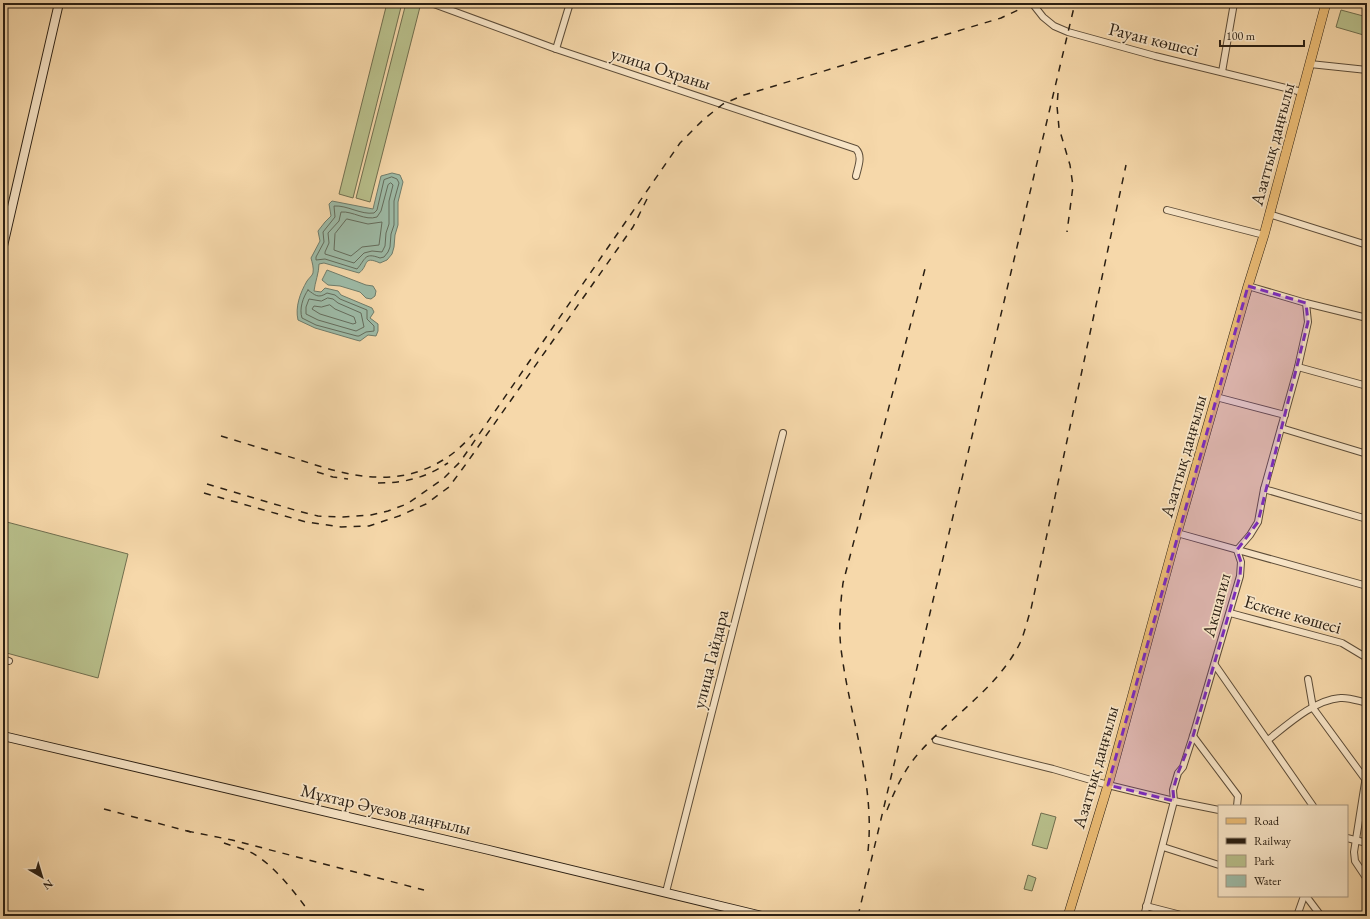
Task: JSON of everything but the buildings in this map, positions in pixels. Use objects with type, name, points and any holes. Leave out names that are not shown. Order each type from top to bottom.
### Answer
[{"type":"main road","points":[[3,246],[59,3]]},
{"type":"main road","name":"Азаттық даңғылы","points":[[1068,916],[1108,785],[1177,533],[1264,235],[1326,3]]},
{"type":"main road","name":"Мұхтар Әуезов даңғылы","points":[[3,736],[489,850],[762,916]]},
{"type":"street","name":"улица Охраны","points":[[431,3],[556,49],[856,149],[860,156],[856,176]]},
{"type":"street","points":[[556,49],[570,3]]},
{"type":"street","name":"Рауан көшесі","points":[[1032,3],[1043,17],[1054,26],[1068,32],[1155,56],[1302,92]]},
{"type":"street","points":[[1222,72],[1234,3]]},
{"type":"street","points":[[1310,64],[1367,70]]},
{"type":"street","points":[[1167,210],[1264,235]]},
{"type":"street","points":[[1269,214],[1367,245]]},
{"type":"street","points":[[1248,286],[1306,303],[1367,318]]},
{"type":"street","name":"Акшагил","points":[[1144,916],[1174,801],[1173,790],[1178,773],[1183,767],[1193,736],[1240,576],[1241,562],[1237,550],[1250,535],[1258,522],[1264,489],[1298,367],[1308,322],[1306,303]]},
{"type":"street","points":[[1298,367],[1367,386]]},
{"type":"street","points":[[1216,397],[1285,415]]},
{"type":"street","points":[[1281,428],[1367,454]]},
{"type":"street","name":"улица Гайдара","points":[[666,892],[783,433]]},
{"type":"street","points":[[1264,489],[1367,519]]},
{"type":"street","points":[[1177,533],[1367,586]]},
{"type":"street","name":"Ескене көшесі","points":[[1230,613],[1342,643],[1367,658]]},
{"type":"street","points":[[1215,664],[1312,805]]},
{"type":"street","points":[[1308,679],[1312,708],[1365,779]]},
{"type":"street","points":[[1268,740],[1304,712],[1321,704],[1339,698],[1367,703]]},
{"type":"street","points":[[1193,736],[1238,796],[1237,805]]},
{"type":"street","points":[[936,740],[1053,769],[1108,785],[1218,810]]},
{"type":"street","points":[[1367,770],[1354,852],[1355,861],[1367,879]]},
{"type":"street","points":[[1348,838],[1367,843]]},
{"type":"street","points":[[1162,847],[1218,865]]},
{"type":"street","points":[[1297,916],[1305,897]]},
{"type":"street","points":[[1306,897],[1320,916]]},
{"type":"street","points":[[1146,906],[1185,916]]},
{"type":"highlighted area","points":[[1248,286],[1306,303],[1308,322],[1258,522],[1237,550],[1241,562],[1240,576],[1193,736],[1178,773],[1173,790],[1174,801],[1108,785]]},
{"type":"green space","points":[[387,3],[402,3],[353,198],[339,194]]},
{"type":"green space","points":[[406,3],[421,3],[370,202],[356,198]]},
{"type":"green space","points":[[1341,10],[1367,17],[1367,36],[1336,27]]},
{"type":"green space","points":[[3,521],[128,554],[98,678],[3,652]]},
{"type":"green space","points":[[1041,813],[1056,817],[1047,849],[1032,845]]},
{"type":"green space","points":[[1028,875],[1036,878],[1032,891],[1024,889]]},
{"type":"water","points":[[392,173],[400,175],[403,182],[398,202],[398,225],[392,254],[387,260],[380,263],[371,260],[366,262],[359,273],[324,263],[319,264],[314,291],[321,292],[325,288],[338,291],[341,295],[372,308],[374,312],[370,318],[378,324],[376,336],[368,335],[360,341],[315,328],[298,320],[297,310],[300,295],[313,273],[311,258],[320,241],[318,231],[331,216],[329,204],[332,201],[373,209],[381,176]]},
{"type":"water","points":[[327,270],[366,285],[373,286],[376,291],[375,296],[371,299],[366,298],[360,292],[340,286],[328,285],[322,280]]},
{"type":"railway","points":[[207,484],[318,516],[343,517],[371,515],[407,504],[443,479],[460,462],[680,143],[704,119],[723,104],[744,95],[1001,18],[1033,3]]},
{"type":"railway","points":[[858,916],[1075,3]]},
{"type":"railway","points":[[1058,93],[1057,106],[1059,128],[1070,165],[1073,186],[1067,232]]},
{"type":"railway","points":[[887,810],[900,780],[913,760],[930,741],[997,677],[1008,663],[1022,638],[1031,609],[1126,165]]},
{"type":"railway","points":[[204,493],[306,522],[341,527],[369,526],[399,516],[426,504],[449,487],[466,464],[633,227],[648,197]]},
{"type":"railway","points":[[868,851],[868,801],[861,753],[842,656],[840,628],[841,601],[843,583],[926,265]]},
{"type":"railway","points":[[221,436],[336,471],[354,475],[390,477],[425,469],[443,460],[459,448],[473,434]]},
{"type":"railway","points":[[378,483],[414,479],[448,463]]},
{"type":"railway","points":[[317,472],[333,477],[348,479]]},
{"type":"railway","points":[[104,809],[191,832]]},
{"type":"railway","points":[[187,831],[232,840],[424,890]]},
{"type":"railway","points":[[224,843],[244,849],[259,857],[292,889],[312,916]]}]
